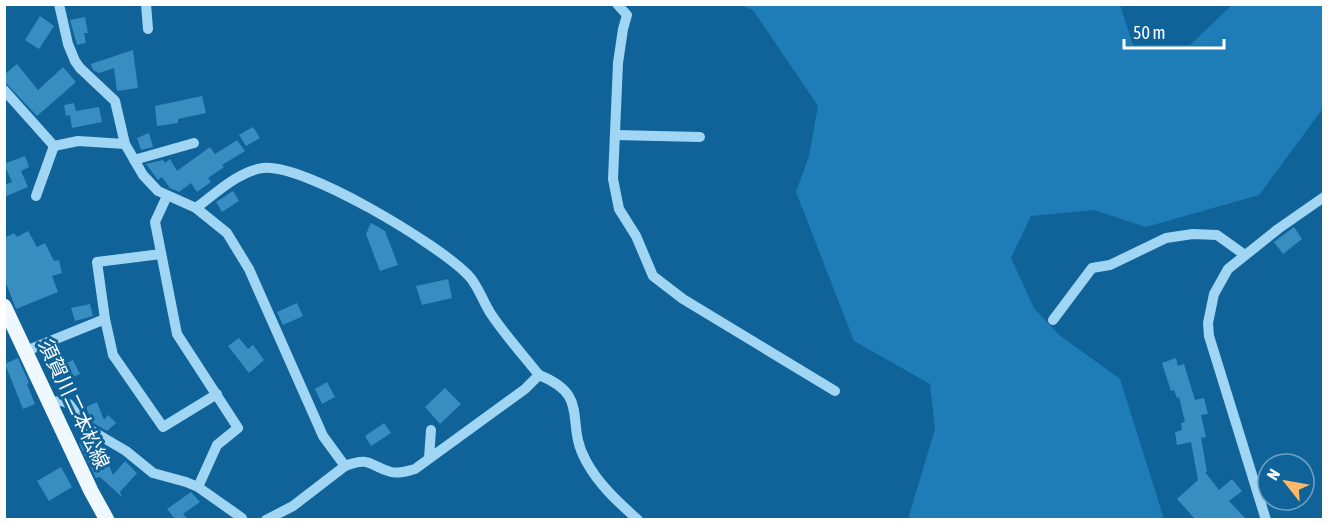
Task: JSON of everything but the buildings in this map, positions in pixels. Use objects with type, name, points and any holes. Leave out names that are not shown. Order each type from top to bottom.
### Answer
[{"type":"main road","name":"須賀川二本松線","points":[[4,306],[107,519]]},
{"type":"street","points":[[59,4],[68,44],[75,61],[116,101],[125,144],[143,175],[158,191],[196,207],[227,233],[249,269],[323,436],[345,466]]},
{"type":"street","points":[[146,4],[148,29]]},
{"type":"street","points":[[617,4],[627,15],[618,63],[613,179],[619,209],[636,236],[653,276],[683,299],[835,391]]},
{"type":"street","points":[[4,90],[54,146]]},
{"type":"street","points":[[615,135],[700,137]]},
{"type":"street","points":[[54,146],[78,141],[125,144]]},
{"type":"street","points":[[134,160],[194,143]]},
{"type":"street","points":[[36,196],[54,146]]},
{"type":"street","points":[[196,207],[242,176],[262,168],[286,171],[353,198],[446,256],[469,276],[491,315],[539,375],[555,381],[569,393],[575,413],[576,435],[585,460],[601,484],[638,519]]},
{"type":"street","points":[[167,196],[155,222],[177,334],[238,428],[217,445],[198,487]]},
{"type":"street","points":[[1266,519],[1209,336],[1211,307],[1219,283],[1228,269],[1323,197]]},
{"type":"street","points":[[1053,320],[1092,268],[1110,266],[1166,238],[1193,234],[1217,235],[1245,255]]},
{"type":"street","points":[[161,254],[97,262],[113,355],[163,427],[217,394]]},
{"type":"street","points":[[26,351],[105,319]]},
{"type":"street","points":[[266,519],[293,506],[345,466],[357,462],[370,463],[390,472],[415,469],[525,388],[539,375]]},
{"type":"street","points":[[50,402],[62,401],[69,404],[87,428],[126,451],[153,473],[198,487],[246,519]]},
{"type":"street","points":[[429,458],[431,430]]},
{"type":"shaded area","points":[[740,5],[1120,5],[1133,45],[1190,45],[1232,5],[1323,5],[1324,104],[1259,195],[1146,227],[1094,210],[1031,216],[1011,258],[1034,308],[1059,335],[1120,379],[1164,519],[908,519],[935,429],[930,384],[854,341],[796,192],[809,156],[818,106],[753,10]]}]
